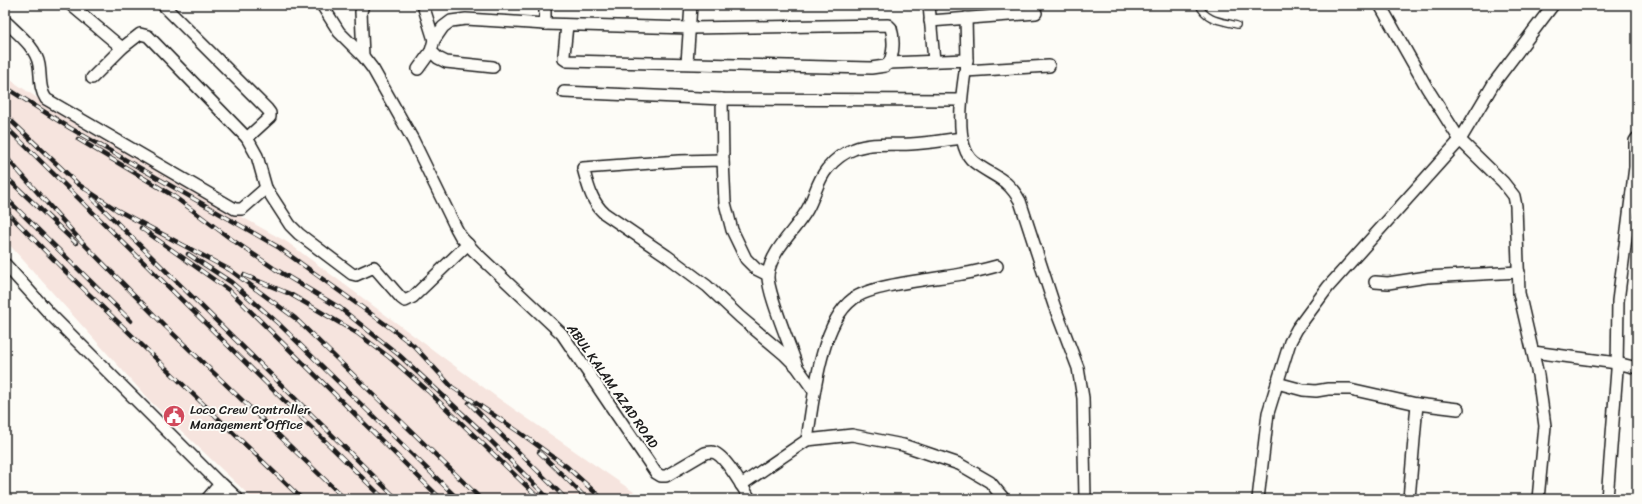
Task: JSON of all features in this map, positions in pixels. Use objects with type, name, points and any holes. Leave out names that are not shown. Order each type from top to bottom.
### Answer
[{"type":"street","points":[[72,5],[122,48]]},
{"type":"street","points":[[163,5],[270,113],[270,117],[247,138]]},
{"type":"street","name":"ABUL KALAM AZAD ROAD","points":[[322,5],[339,32],[363,56],[373,69],[403,120],[456,228],[468,244],[562,334],[656,473],[661,476],[666,476],[705,453],[712,452],[719,455],[723,459],[750,499]]},
{"type":"street","points":[[363,5],[361,12],[363,56]]},
{"type":"street","points":[[423,5],[432,45],[438,58],[446,62],[493,68]]},
{"type":"street","points":[[545,5],[545,24]]},
{"type":"street","points":[[687,63],[691,5]]},
{"type":"street","points":[[929,5],[934,61]]},
{"type":"street","points":[[1380,5],[1427,88],[1460,140],[1503,182],[1514,196],[1516,206],[1519,293],[1538,374],[1545,426],[1538,499]]},
{"type":"street","points":[[1258,499],[1268,413],[1290,342],[1297,328],[1323,293],[1460,140],[1494,83],[1553,5]]},
{"type":"street","points":[[930,21],[1036,13]]},
{"type":"street","points":[[966,18],[966,66],[961,100],[962,138],[970,158],[1006,182],[1013,189],[1020,201],[1054,305],[1078,368],[1083,398],[1086,499]]},
{"type":"street","points":[[418,69],[443,27],[451,21],[466,19],[567,25],[690,28],[888,25],[892,28],[892,51],[889,63]]},
{"type":"street","points":[[5,21],[32,49],[39,65],[41,88],[46,99],[235,209],[242,209],[266,188]]},
{"type":"street","points":[[567,25],[564,55],[566,61],[838,68],[880,67],[889,63],[934,61],[966,66],[1049,66]]},
{"type":"street","points":[[92,78],[122,48],[140,34],[148,36],[247,138],[256,156],[266,188],[282,215],[299,234],[352,274],[356,275],[374,267],[405,301],[414,297],[468,244]]},
{"type":"street","points":[[564,92],[722,99],[961,100]]},
{"type":"street","points":[[722,99],[725,203],[732,230],[740,248],[751,265],[768,275]]},
{"type":"street","points":[[797,367],[772,293],[768,275],[776,252],[807,209],[819,181],[826,170],[839,157],[854,149],[865,146],[924,143],[962,138]]},
{"type":"street","points":[[1607,499],[1617,363],[1618,301],[1635,168],[1635,141],[1637,138]]},
{"type":"street","points":[[723,160],[679,161],[583,168],[591,194],[597,206],[604,213],[667,256],[707,286],[740,317],[775,345],[797,367],[814,391]]},
{"type":"street","points":[[5,264],[49,313],[236,499]]},
{"type":"street","points":[[807,440],[816,378],[834,322],[852,299],[861,294],[887,286],[964,274],[997,266]]},
{"type":"street","points":[[1375,282],[1388,283],[1427,277],[1519,272]]},
{"type":"street","points":[[1533,352],[1617,363],[1637,368]]},
{"type":"street","points":[[1277,383],[1310,391],[1350,388],[1417,404],[1458,409]]},
{"type":"street","points":[[1408,499],[1417,404]]},
{"type":"street","points":[[741,486],[807,440],[852,435],[903,445],[959,464],[990,482],[1004,499]]},
{"type":"street","points":[[209,499],[221,485]]},
{"type":"lane","points":[[1199,5],[1211,19],[1237,25]]},
{"type":"shaded area","points":[[5,76],[81,128],[287,242],[498,398],[644,499],[253,499],[151,402],[5,240]]},
{"type":"railway","points":[[5,87],[70,128],[278,247],[414,346],[452,387],[566,466],[599,496]]},
{"type":"railway","points":[[5,115],[78,184],[117,210],[230,270],[295,318],[481,499]]},
{"type":"railway","points":[[5,126],[384,499]]},
{"type":"railway","points":[[78,139],[172,195],[231,239],[275,269],[340,308],[399,355],[479,429],[549,499]]},
{"type":"railway","points":[[5,156],[81,241],[164,325],[345,499]]},
{"type":"railway","points":[[5,176],[76,243]]},
{"type":"railway","points":[[5,197],[131,321]]},
{"type":"railway","points":[[92,198],[397,499]]},
{"type":"railway","points":[[5,210],[65,271],[302,499]]},
{"type":"railway","points":[[141,228],[230,291],[441,499]]},
{"type":"railway","points":[[188,254],[231,282],[279,324],[458,499]]},
{"type":"railway","points":[[244,275],[290,294],[357,333],[389,357],[428,391],[540,499]]},
{"type":"railway","points":[[469,403],[566,499]]},
{"type":"railway","points":[[539,452],[587,499]]},
{"type":"place","name":"Loco Crew Controller Management Office","points":[[174,416]]}]
